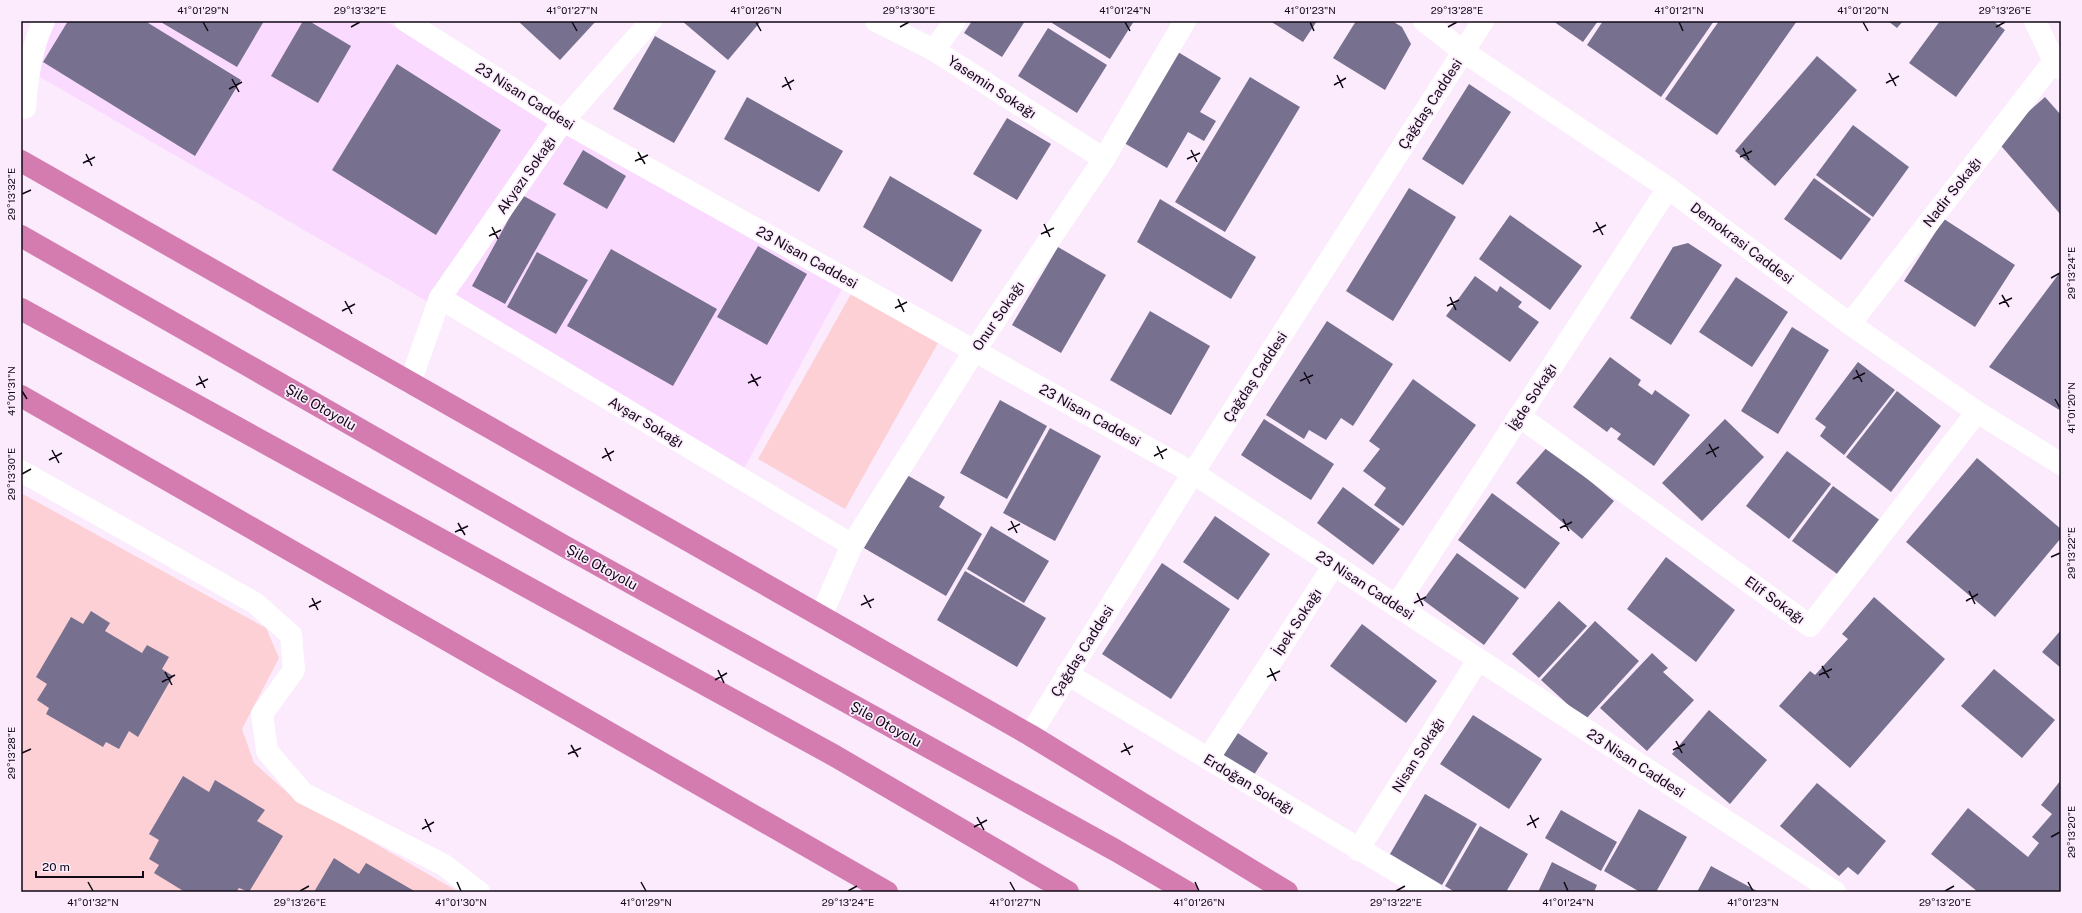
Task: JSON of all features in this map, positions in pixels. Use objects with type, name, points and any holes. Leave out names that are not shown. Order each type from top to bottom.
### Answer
[{"type":"highway","points":[[21,160],[1030,735],[1287,892]]},
{"type":"highway","name":"Şile Otoyolu","points":[[21,236],[564,546],[1187,892]]},
{"type":"highway","points":[[21,309],[835,756],[1068,892]]},
{"type":"highway","points":[[21,396],[887,892]]},
{"type":"street","points":[[25,108],[26,83],[30,63],[44,21]]},
{"type":"street","name":"23 Nisan Caddesi","points":[[406,21],[563,121],[1193,473],[1835,892]]},
{"type":"street","name":"Akyazı Sokağı","points":[[410,383],[440,298],[563,121],[651,21]]},
{"type":"street","name":"Yasemin Sokağı","points":[[876,21],[934,50],[1104,159]]},
{"type":"street","points":[[934,50],[955,21]]},
{"type":"street","name":"Onur Sokağı","points":[[821,616],[852,545],[975,350],[1104,159],[1185,21]]},
{"type":"street","name":"Demokrasi Caddesi","points":[[1424,21],[1464,52],[1668,188],[1850,324],[1977,412],[2061,464]]},
{"type":"street","name":"Çağdaş Caddesi","points":[[1030,735],[1193,473],[1483,21]]},
{"type":"street","points":[[2035,21],[2057,65]]},
{"type":"street","name":"Nadir Sokağı","points":[[1850,324],[2057,65]]},
{"type":"street","name":"İğde Sokağı","points":[[1396,606],[1668,188]]},
{"type":"street","name":"Avşar Sokağı","points":[[440,298],[852,545]]},
{"type":"street","name":"Elif Sokağı","points":[[1520,416],[1810,626],[1977,412]]},
{"type":"street","points":[[21,471],[255,603],[291,635],[294,670],[262,714],[267,751],[303,793],[444,865],[479,892]]},
{"type":"street","name":"İpek Sokağı","points":[[1208,759],[1334,565]]},
{"type":"street","name":"Nisan Sokağı","points":[[1358,850],[1478,660]]},
{"type":"street","name":"Erdoğan Sokağı","points":[[1068,674],[1358,850],[1431,892]]},
{"type":"shaded area","points":[[50,21],[385,21],[842,289],[737,481],[21,66]]},
{"type":"shaded area","points":[[851,294],[938,343],[845,509],[758,459]]},
{"type":"shaded area","points":[[21,493],[266,628],[279,658],[242,729],[254,763],[289,794],[459,892],[21,892]]},
{"type":"building","points":[[68,21],[145,21],[241,80],[195,156],[43,62]]},
{"type":"building","points":[[159,21],[264,21],[237,67]]},
{"type":"building","points":[[303,21],[309,21],[351,46],[318,103],[271,76]]},
{"type":"building","points":[[518,21],[596,21],[560,60]]},
{"type":"building","points":[[682,21],[761,21],[728,60]]},
{"type":"building","points":[[972,21],[1025,21],[1002,57],[964,33]]},
{"type":"building","points":[[1053,21],[1134,21],[1110,59],[1052,23]]},
{"type":"building","points":[[1270,21],[1317,21],[1303,42]]},
{"type":"building","points":[[1356,21],[1392,21],[1402,27],[1411,44],[1385,90],[1333,58]]},
{"type":"building","points":[[1553,21],[1598,21],[1583,42]]},
{"type":"building","points":[[1603,21],[1714,21],[1661,97],[1587,45]]},
{"type":"building","points":[[1719,21],[1797,21],[1717,135],[1665,99]]},
{"type":"building","points":[[1888,21],[1903,21],[1897,28]]},
{"type":"building","points":[[1940,21],[1993,21],[2005,30],[1956,97],[1909,63]]},
{"type":"building","points":[[1048,28],[1107,65],[1077,113],[1018,76]]},
{"type":"building","points":[[655,36],[716,71],[674,143],[613,109]]},
{"type":"building","points":[[1173,49],[1221,78],[1200,112],[1216,121],[1204,141],[1188,132],[1167,168],[1119,140]]},
{"type":"building","points":[[1817,56],[1857,90],[1775,186],[1735,151]]},
{"type":"building","points":[[397,64],[501,130],[436,235],[332,170]]},
{"type":"building","points":[[1250,77],[1300,107],[1225,232],[1175,202]]},
{"type":"building","points":[[1469,84],[1511,112],[1463,185],[1422,159]]},
{"type":"building","points":[[747,97],[843,151],[819,192],[724,139]]},
{"type":"building","points":[[2045,97],[2061,115],[2061,215],[1996,140]]},
{"type":"building","points":[[1007,118],[1051,144],[1017,200],[973,174]]},
{"type":"building","points":[[1853,125],[1909,167],[1873,217],[1816,175]]},
{"type":"building","points":[[583,150],[626,176],[607,209],[563,184]]},
{"type":"building","points":[[890,176],[982,230],[952,282],[863,227]]},
{"type":"building","points":[[1814,178],[1871,219],[1841,260],[1784,219]]},
{"type":"building","points":[[1409,188],[1456,217],[1393,321],[1346,291]]},
{"type":"building","points":[[522,195],[556,214],[505,304],[472,286]]},
{"type":"building","points":[[1160,199],[1256,257],[1231,299],[1137,242]]},
{"type":"building","points":[[1510,215],[1582,266],[1550,310],[1479,259]]},
{"type":"building","points":[[1944,219],[2015,265],[1975,327],[1904,281]]},
{"type":"building","points":[[1688,243],[1722,265],[1671,345],[1630,318],[1673,247]]},
{"type":"building","points":[[758,246],[807,274],[767,345],[717,317]]},
{"type":"building","points":[[1058,247],[1106,275],[1061,353],[1012,325]]},
{"type":"building","points":[[611,249],[717,309],[673,386],[567,326]]},
{"type":"building","points":[[537,252],[588,280],[556,334],[507,307]]},
{"type":"building","points":[[2061,271],[2061,411],[1989,367]]},
{"type":"building","points":[[1475,276],[1497,292],[1500,286],[1522,302],[1518,307],[1539,322],[1510,362],[1446,316]]},
{"type":"building","points":[[1736,277],[1788,312],[1752,367],[1699,332]]},
{"type":"building","points":[[1150,311],[1210,346],[1171,415],[1110,380]]},
{"type":"building","points":[[1327,321],[1393,364],[1353,426],[1341,418],[1326,440],[1309,430],[1304,439],[1266,415]]},
{"type":"building","points":[[1792,327],[1829,350],[1778,434],[1741,411]]},
{"type":"building","points":[[1610,357],[1641,380],[1638,385],[1652,395],[1655,390],[1690,415],[1654,466],[1617,439],[1621,434],[1611,427],[1607,432],[1573,407]]},
{"type":"building","points":[[1858,362],[1895,390],[1844,455],[1820,436],[1826,427],[1815,419]]},
{"type":"building","points":[[1413,379],[1476,425],[1403,526],[1374,505],[1386,488],[1363,471],[1380,449],[1369,441]]},
{"type":"building","points":[[1897,391],[1941,426],[1891,492],[1846,457]]},
{"type":"building","points":[[1000,400],[1047,426],[1007,499],[960,473]]},
{"type":"building","points":[[1264,419],[1334,464],[1311,500],[1241,455]]},
{"type":"building","points":[[1725,419],[1764,457],[1702,521],[1662,483]]},
{"type":"building","points":[[1050,428],[1101,456],[1055,541],[1003,513]]},
{"type":"building","points":[[1548,446],[1614,501],[1582,539],[1516,483]]},
{"type":"building","points":[[1787,451],[1831,484],[1789,539],[1746,506]]},
{"type":"building","points":[[1977,458],[2061,529],[2061,538],[1995,617],[1906,542]]},
{"type":"building","points":[[907,475],[945,497],[939,507],[982,534],[946,596],[864,548]]},
{"type":"building","points":[[1833,486],[1881,521],[1840,576],[1792,541]]},
{"type":"building","points":[[1343,487],[1400,529],[1373,565],[1317,523]]},
{"type":"building","points":[[1492,493],[1560,543],[1525,589],[1458,540]]},
{"type":"building","points":[[1215,516],[1270,554],[1238,600],[1183,562]]},
{"type":"building","points":[[991,526],[1049,561],[1024,603],[967,569]]},
{"type":"building","points":[[1457,553],[1519,598],[1484,645],[1423,600]]},
{"type":"building","points":[[1666,557],[1735,610],[1696,662],[1627,609]]},
{"type":"building","points":[[1162,563],[1230,609],[1171,699],[1102,654]]},
{"type":"building","points":[[965,571],[1046,618],[1017,667],[937,620]]},
{"type":"building","points":[[1874,597],[1945,659],[1850,768],[1779,706],[1810,671],[1815,675],[1848,639],[1842,634]]},
{"type":"building","points":[[1559,601],[1587,626],[1539,678],[1512,654]]},
{"type":"building","points":[[91,611],[110,623],[105,631],[142,653],[147,645],[169,657],[162,669],[173,676],[138,737],[129,731],[119,749],[106,742],[103,747],[46,714],[49,708],[37,700],[47,684],[36,677],[71,617],[83,624]]},
{"type":"building","points":[[1595,621],[1639,661],[1585,720],[1541,680]]},
{"type":"building","points":[[1362,624],[1437,681],[1406,723],[1330,666]]},
{"type":"building","points":[[2061,630],[2061,668],[2042,652]]},
{"type":"building","points":[[1652,653],[1668,668],[1663,672],[1694,700],[1647,751],[1600,708]]},
{"type":"building","points":[[1994,669],[2055,720],[2022,758],[1961,706]]},
{"type":"building","points":[[1709,710],[1767,760],[1730,804],[1672,754]]},
{"type":"building","points":[[1473,715],[1542,759],[1509,809],[1440,764]]},
{"type":"building","points":[[1230,728],[1268,753],[1252,778],[1214,754]]},
{"type":"building","points":[[183,776],[209,792],[215,780],[265,810],[257,821],[283,836],[249,892],[239,888],[236,892],[185,892],[154,873],[159,865],[149,859],[159,840],[149,834]]},
{"type":"building","points":[[2061,780],[2061,892],[1978,892],[1931,854],[1968,808],[2028,857],[2039,843],[2032,837],[2052,814],[2041,805]]},
{"type":"building","points":[[1817,783],[1886,841],[1858,875],[1848,867],[1839,876],[1780,826]]},
{"type":"building","points":[[1425,794],[1477,824],[1442,885],[1390,854]]},
{"type":"building","points":[[1639,809],[1687,837],[1656,892],[1640,892],[1604,871]]},
{"type":"building","points":[[1561,810],[1617,842],[1601,871],[1545,838]]},
{"type":"building","points":[[1480,826],[1528,854],[1506,892],[1455,892],[1445,886]]},
{"type":"building","points":[[334,858],[359,874],[366,863],[416,892],[314,892]]},
{"type":"building","points":[[1552,862],[1597,885],[1594,892],[1538,892]]},
{"type":"building","points":[[1711,866],[1759,892],[1697,892]]}]
